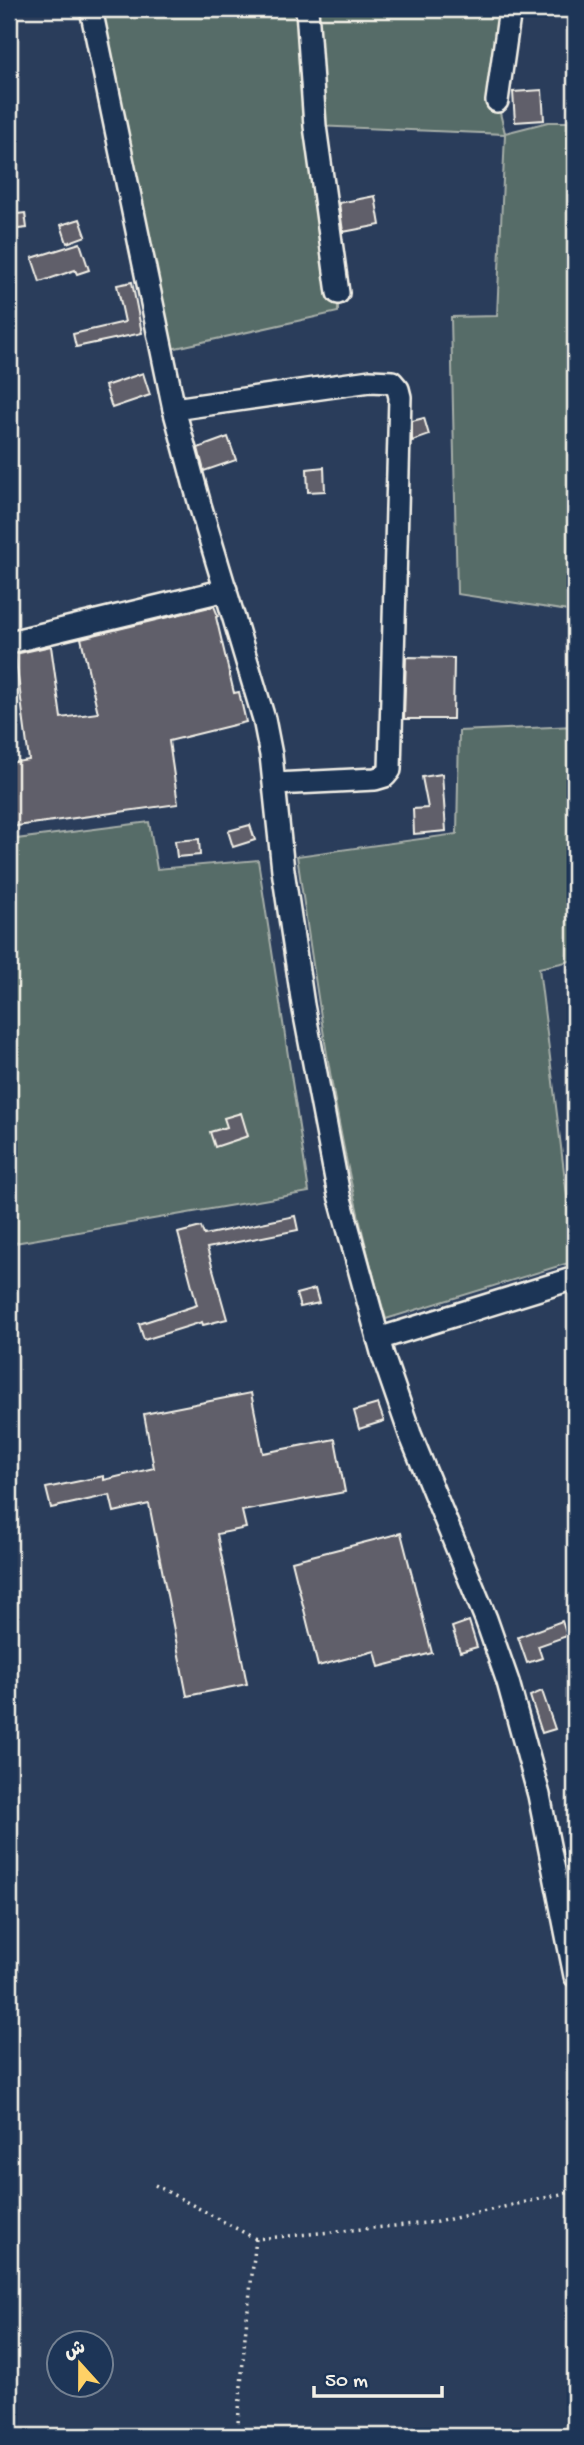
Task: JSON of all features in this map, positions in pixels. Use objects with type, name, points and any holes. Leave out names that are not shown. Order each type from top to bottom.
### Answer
[{"type":"street","points":[[91,9],[174,409],[264,719],[275,784],[303,1005],[339,1195],[378,1339],[410,1434],[486,1619],[508,1682],[539,1795],[575,1976]]},
{"type":"street","points":[[307,9],[315,126],[338,293]]},
{"type":"street","points":[[497,101],[510,9]]},
{"type":"street","points":[[174,409],[370,381],[392,382],[398,389],[400,397],[390,770],[385,776],[375,779],[275,784]]},
{"type":"street","points":[[10,642],[226,590]]},
{"type":"street","points":[[378,1339],[575,1278]]},
{"type":"path","points":[[155,2185],[256,2239],[437,2222],[575,2191]]},
{"type":"path","points":[[237,2436],[256,2239]]},
{"type":"green space","points":[[91,9],[509,9],[497,101],[505,133],[548,122],[575,122],[575,612],[457,594],[451,317],[497,316],[505,134],[315,126],[338,293],[338,312],[162,351]]},
{"type":"green space","points":[[575,726],[575,960],[539,968],[575,1261],[386,1319],[356,1205],[344,1147],[323,1031],[297,856],[457,834],[459,731]]},
{"type":"green space","points":[[149,822],[157,869],[258,860],[309,1192],[9,1244],[9,840]]},
{"type":"building","points":[[542,90],[544,120],[515,122],[513,92]]},
{"type":"building","points":[[375,196],[380,225],[343,232],[339,203]]},
{"type":"building","points":[[25,213],[27,228],[9,230],[9,215]]},
{"type":"building","points":[[80,219],[86,236],[67,243],[61,225]]},
{"type":"building","points":[[80,243],[89,270],[77,274],[75,270],[40,282],[32,258]]},
{"type":"building","points":[[132,282],[142,333],[76,347],[73,334],[125,322],[117,285]]},
{"type":"building","points":[[143,373],[150,395],[112,408],[105,386]]},
{"type":"building","points":[[424,418],[429,435],[412,441],[412,421]]},
{"type":"building","points":[[228,437],[236,460],[204,471],[198,448]]},
{"type":"building","points":[[324,467],[325,491],[308,492],[307,469]]},
{"type":"building","points":[[214,606],[234,693],[239,692],[246,722],[169,741],[178,804],[9,827],[9,763],[29,760],[15,654],[51,646],[61,718],[98,713],[81,638]]},
{"type":"building","points":[[406,657],[454,658],[453,719],[404,719]]},
{"type":"building","points":[[442,774],[446,831],[414,834],[413,809],[428,808],[422,777]]},
{"type":"building","points":[[250,825],[255,840],[233,847],[228,831]]},
{"type":"building","points":[[199,839],[200,855],[177,857],[175,841]]},
{"type":"building","points":[[241,1113],[248,1136],[215,1147],[210,1132],[227,1127],[224,1118]]},
{"type":"building","points":[[295,1216],[298,1230],[207,1248],[227,1319],[203,1325],[202,1322],[144,1340],[139,1324],[197,1305],[178,1233],[201,1227],[204,1235]]},
{"type":"building","points":[[315,1289],[319,1303],[300,1307],[296,1294]]},
{"type":"building","points":[[251,1393],[263,1453],[335,1439],[345,1492],[242,1511],[246,1528],[217,1534],[247,1684],[187,1696],[149,1504],[114,1512],[110,1495],[51,1508],[46,1488],[104,1476],[104,1480],[154,1468],[144,1414]]},
{"type":"building","points":[[378,1404],[384,1421],[359,1429],[354,1411]]},
{"type":"building","points":[[401,1533],[432,1653],[379,1667],[375,1651],[318,1666],[292,1561]]},
{"type":"building","points":[[469,1621],[477,1647],[460,1652],[452,1627]]},
{"type":"building","points":[[562,1621],[567,1636],[538,1646],[542,1658],[527,1663],[518,1637]]},
{"type":"building","points":[[542,1691],[555,1729],[542,1733],[530,1696]]}]
